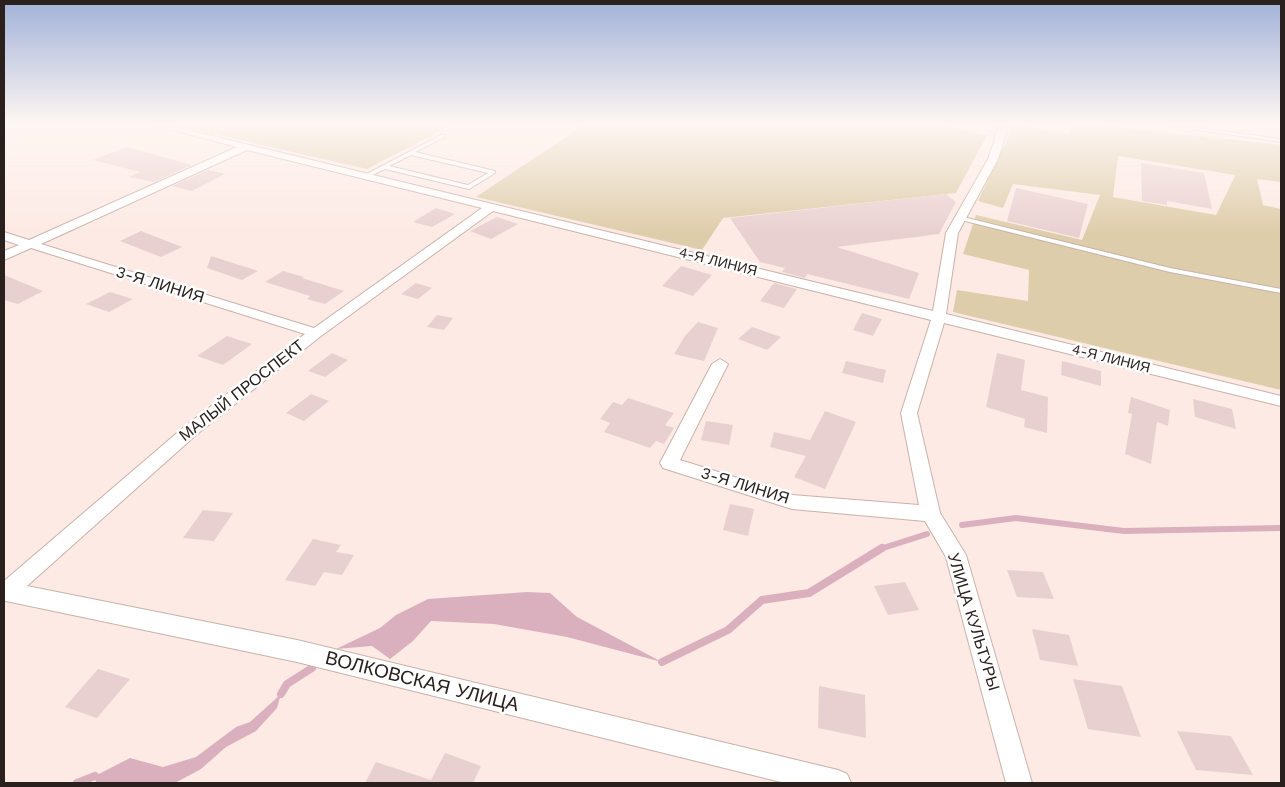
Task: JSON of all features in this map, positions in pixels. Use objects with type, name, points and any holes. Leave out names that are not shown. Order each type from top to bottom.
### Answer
[{"type":"street","points":[[4,256],[215,161]]},
{"type":"street","name":"4-Я ЛИНИЯ","points":[[303,161],[1281,401]]},
{"type":"street","name":"УЛИЦА КУЛЬТУРЫ","points":[[992,161],[952,233],[940,316],[910,413],[931,514],[956,555],[1019,783]]},
{"type":"street","name":"МАЛЫЙ ПРОСПЕКТ","points":[[5,591],[190,431],[316,333],[491,207]]},
{"type":"street","name":"3-Я ЛИНИЯ","points":[[4,236],[316,333]]},
{"type":"street","name":"3-Я ЛИНИЯ","points":[[720,364],[669,463],[792,502],[931,514]]},
{"type":"street","name":"ВОЛКОВСКАЯ УЛИЦА","points":[[5,591],[297,651],[838,783]]},
{"type":"lane","points":[[366,176],[396,161]]},
{"type":"lane","points":[[384,167],[469,187],[493,172],[444,161]]},
{"type":"lane","points":[[959,218],[1170,270],[1281,291]]},
{"type":"shaded area","points":[[331,161],[383,161],[367,169]]},
{"type":"shaded area","points":[[530,161],[973,161],[956,193],[723,218],[702,250],[476,197]]},
{"type":"shaded area","points":[[997,161],[1117,161],[1113,197],[1216,215],[1235,175],[1147,161],[1281,161],[1281,182],[1257,179],[1263,205],[1281,209],[1281,390],[953,312],[957,290],[1028,301],[1029,270],[963,254],[976,215],[1082,240],[1100,195],[1013,184],[1003,208],[978,201]]},
{"type":"shaded area","points":[[527,592],[550,593],[577,617],[662,662],[567,637],[494,624],[431,621],[413,641],[390,659],[372,646],[336,649],[380,628],[396,615],[428,599]]},
{"type":"shaded area","points":[[281,694],[277,708],[256,731],[226,747],[201,769],[175,783],[96,783],[95,776],[130,758],[163,767],[196,757],[236,727],[250,722]]},
{"type":"building","points":[[96,161],[177,161],[192,165],[154,182],[129,177],[140,172]]},
{"type":"building","points":[[1141,163],[1204,173],[1212,209],[1167,201],[1167,205],[1142,201]]},
{"type":"building","points":[[208,170],[225,174],[192,191],[172,186]]},
{"type":"building","points":[[1016,188],[1088,204],[1079,238],[1007,221]]},
{"type":"building","points":[[946,194],[956,202],[939,234],[837,247],[919,273],[909,299],[807,274],[805,278],[782,272],[785,268],[760,262],[730,218]]},
{"type":"building","points":[[436,208],[455,214],[432,227],[413,222]]},
{"type":"building","points":[[497,217],[518,224],[491,239],[470,231]]},
{"type":"building","points":[[141,231],[182,247],[161,257],[120,241]]},
{"type":"building","points":[[211,256],[258,271],[242,280],[207,268]]},
{"type":"building","points":[[681,266],[712,275],[693,296],[662,286]]},
{"type":"building","points":[[283,271],[344,291],[325,304],[307,299],[310,296],[265,282]]},
{"type":"building","points":[[4,275],[43,291],[18,304],[4,300]]},
{"type":"building","points":[[416,283],[432,288],[418,299],[401,294]]},
{"type":"building","points":[[774,283],[797,289],[784,308],[760,301]]},
{"type":"building","points":[[110,292],[133,299],[109,312],[86,304]]},
{"type":"building","points":[[862,313],[882,319],[873,336],[853,330]]},
{"type":"building","points":[[437,315],[453,318],[444,330],[427,327]]},
{"type":"building","points":[[698,322],[718,328],[704,361],[674,354],[685,336]]},
{"type":"building","points":[[752,327],[781,337],[767,350],[738,339]]},
{"type":"building","points":[[227,336],[252,344],[223,365],[197,356]]},
{"type":"building","points":[[332,353],[348,360],[325,377],[308,371]]},
{"type":"building","points":[[997,353],[1025,360],[1021,390],[1048,397],[1047,433],[1024,427],[1025,419],[986,407]]},
{"type":"building","points":[[846,361],[886,370],[883,383],[842,373]]},
{"type":"building","points":[[1062,361],[1101,371],[1101,386],[1061,375]]},
{"type":"building","points":[[311,394],[329,401],[304,421],[286,413]]},
{"type":"building","points":[[1131,397],[1170,410],[1168,426],[1157,422],[1151,464],[1125,454],[1132,414],[1128,413]]},
{"type":"building","points":[[628,398],[674,413],[665,425],[674,428],[664,444],[656,441],[650,448],[604,432],[610,423],[600,419],[613,402],[622,405]]},
{"type":"building","points":[[1193,399],[1232,409],[1236,429],[1195,417]]},
{"type":"building","points":[[825,411],[856,422],[825,489],[794,477],[806,456],[770,447],[774,432],[810,440]]},
{"type":"building","points":[[706,421],[733,425],[729,445],[701,440]]},
{"type":"building","points":[[730,504],[754,509],[748,536],[723,530]]},
{"type":"building","points":[[203,510],[233,513],[214,541],[183,538]]},
{"type":"building","points":[[313,539],[341,545],[336,552],[354,555],[342,575],[324,572],[315,586],[285,580]]},
{"type":"building","points":[[1007,570],[1043,572],[1054,599],[1017,597]]},
{"type":"building","points":[[905,582],[919,610],[888,615],[874,586]]},
{"type":"building","points":[[1032,629],[1069,635],[1078,666],[1040,660]]},
{"type":"building","points":[[98,669],[130,679],[97,718],[65,707]]},
{"type":"building","points":[[1073,679],[1122,686],[1141,737],[1088,729]]},
{"type":"building","points":[[819,686],[865,695],[866,738],[818,728]]},
{"type":"building","points":[[1177,731],[1231,736],[1253,775],[1196,770]]},
{"type":"building","points":[[445,753],[481,766],[473,783],[365,783],[376,762],[431,780]]},
{"type":"waterway","points":[[962,525],[1016,518],[1124,531],[1281,528]]},
{"type":"waterway","points":[[881,549],[927,534]]},
{"type":"waterway","points":[[662,662],[728,630],[762,600],[809,593],[881,549]]},
{"type":"waterway","points":[[281,694],[287,684],[312,668]]},
{"type":"waterway","points":[[77,783],[95,776]]}]
